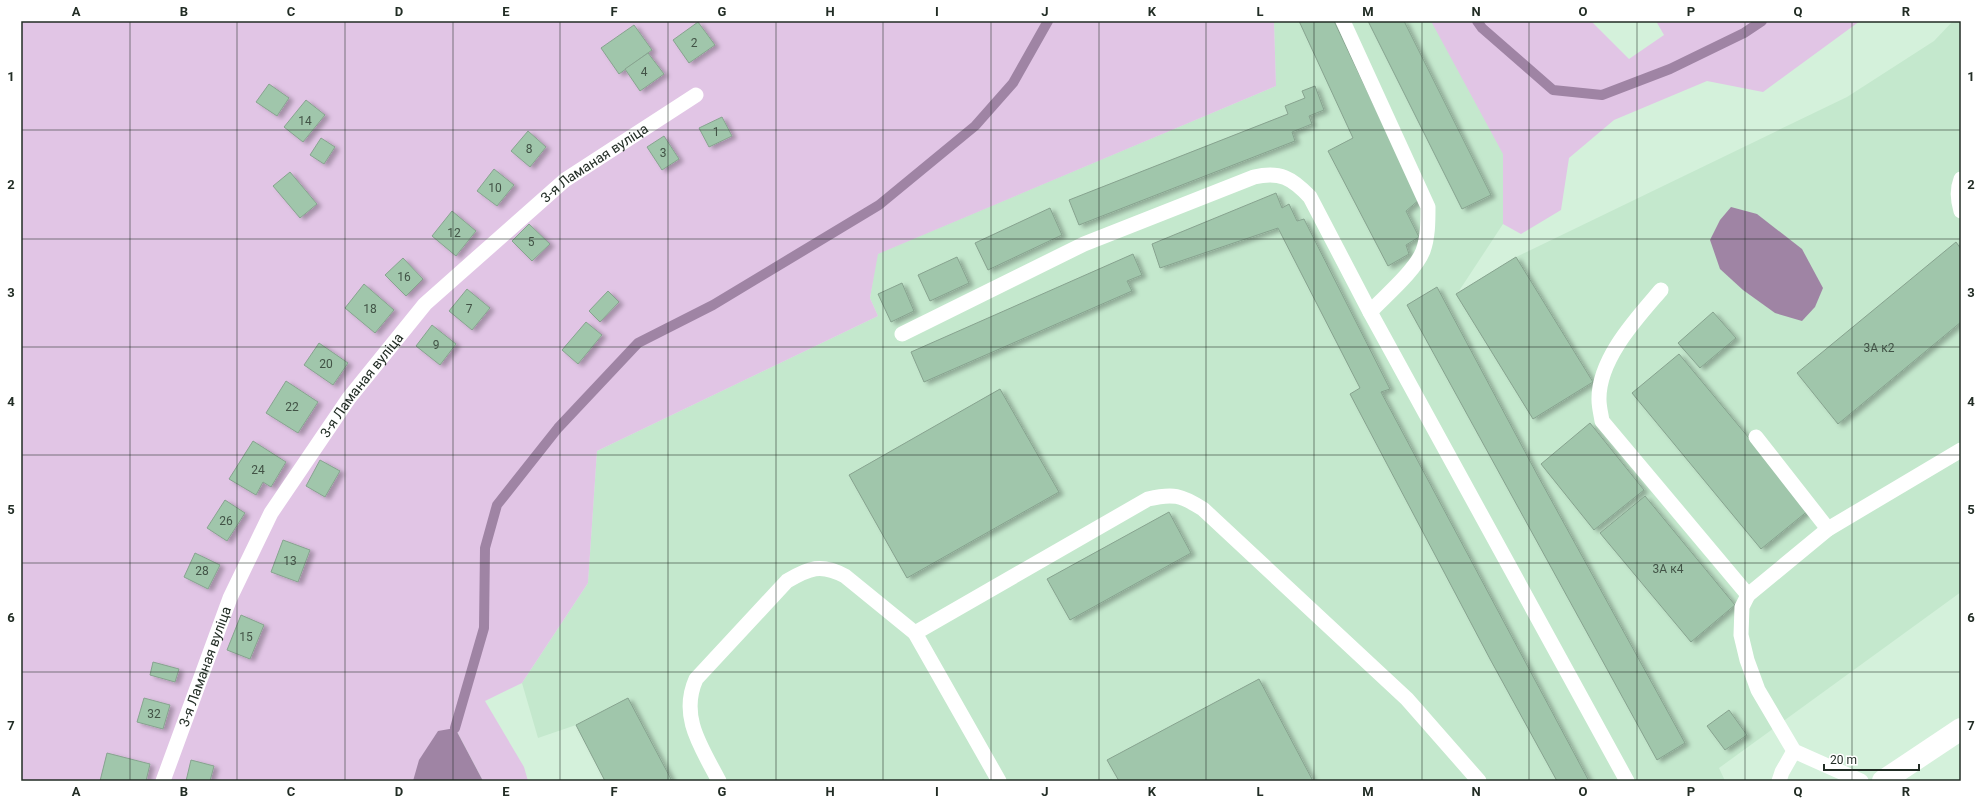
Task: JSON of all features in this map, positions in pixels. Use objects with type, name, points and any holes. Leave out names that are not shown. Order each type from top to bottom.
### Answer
[{"type":"street","points":[[1883,781],[1961,729]]},
{"type":"lane","points":[[1343,21],[1428,207],[1428,232],[1423,252],[1407,274],[1370,312]]},
{"type":"lane","name":"3-я Ламаная вуліца","points":[[163,781],[230,598],[271,513],[349,398],[425,304],[565,180],[696,95]]},
{"type":"lane","points":[[902,334],[1084,244],[1254,177],[1267,174],[1288,178],[1300,186],[1310,197],[1370,312],[1627,781]]},
{"type":"lane","points":[[1961,179],[1959,185],[1959,204],[1961,211]]},
{"type":"lane","points":[[1661,290],[1629,327],[1612,356],[1603,376],[1599,399],[1602,421],[1748,595]]},
{"type":"lane","points":[[1756,437],[1828,529]]},
{"type":"lane","points":[[1861,781],[1794,751],[1758,690],[1747,660],[1741,635],[1742,607],[1748,595],[1828,529],[1961,450]]},
{"type":"lane","points":[[915,633],[1148,499],[1166,495],[1185,497],[1203,509],[1408,699],[1480,781]]},
{"type":"lane","points":[[719,781],[692,725],[690,693],[696,680],[787,581],[805,570],[819,567],[833,570],[845,576],[915,633],[999,781]]},
{"type":"lane","points":[[1779,781],[1782,772],[1794,751]]},
{"type":"shaded area","points":[[21,21],[1274,21],[1276,86],[878,254],[870,298],[878,316],[597,451],[588,583],[522,683],[485,701],[524,767],[528,781],[483,781],[455,728],[413,781],[21,781]]},
{"type":"shaded area","points":[[1274,21],[1435,21],[1526,189],[1457,294],[1516,257],[1847,97],[1934,41],[1953,21],[1961,21],[1961,592],[1719,768],[1725,781],[605,781],[576,725],[538,738],[522,683],[588,583],[597,451],[878,316],[870,298],[877,254],[1276,86]]},
{"type":"shaded area","points":[[1431,21],[1591,21],[1629,59],[1664,35],[1656,21],[1860,21],[1763,92],[1707,81],[1614,120],[1569,158],[1561,210],[1521,234],[1503,224],[1503,154]]},
{"type":"shaded area","points":[[1731,207],[1757,214],[1802,249],[1823,288],[1815,307],[1802,321],[1775,313],[1743,290],[1720,269],[1710,240],[1720,220]]},
{"type":"shaded area","points":[[455,728],[483,781],[413,781],[419,760],[438,731]]},
{"type":"building","points":[[1299,21],[1334,21],[1419,200],[1406,211],[1419,237],[1406,245],[1409,254],[1388,266],[1328,151],[1353,138]]},
{"type":"building","points":[[1368,21],[1404,21],[1491,195],[1462,209]]},
{"type":"building","points":[[698,22],[715,45],[689,63],[673,40]]},
{"type":"building","points":[[634,25],[652,50],[619,74],[601,48]]},
{"type":"building","points":[[648,53],[664,74],[640,91],[625,69]]},
{"type":"building","points":[[269,84],[289,98],[277,116],[256,102]]},
{"type":"building","points":[[1315,86],[1324,110],[1309,116],[1312,124],[1292,132],[1295,141],[1079,225],[1069,200],[1288,114],[1285,106],[1305,98],[1302,91]]},
{"type":"building","points":[[306,100],[325,115],[303,142],[284,127]]},
{"type":"building","points":[[722,117],[732,136],[709,147],[699,128]]},
{"type":"building","points":[[528,131],[546,147],[530,167],[511,151]]},
{"type":"building","points":[[664,136],[679,159],[662,170],[647,147]]},
{"type":"building","points":[[321,138],[335,147],[324,164],[310,155]]},
{"type":"building","points":[[494,169],[514,185],[497,206],[477,191]]},
{"type":"building","points":[[290,172],[317,204],[300,218],[273,186]]},
{"type":"building","points":[[1276,193],[1282,208],[1289,204],[1297,221],[1304,219],[1390,389],[1381,392],[1589,781],[1557,781],[1490,659],[1350,394],[1360,388],[1278,228],[1160,268],[1152,244]]},
{"type":"building","points":[[1050,208],[1062,235],[988,270],[975,243]]},
{"type":"building","points":[[452,211],[476,231],[456,256],[432,236]]},
{"type":"building","points":[[529,224],[550,244],[532,261],[512,241]]},
{"type":"building","points":[[1956,242],[1961,249],[1961,322],[1838,424],[1797,373]]},
{"type":"building","points":[[1133,254],[1142,275],[1127,281],[1132,291],[924,382],[911,352]]},
{"type":"building","points":[[957,257],[969,283],[930,301],[918,275]]},
{"type":"building","points":[[1516,257],[1593,382],[1533,419],[1456,294]]},
{"type":"building","points":[[403,258],[423,279],[406,296],[385,275]]},
{"type":"building","points":[[902,283],[914,311],[891,322],[878,294]]},
{"type":"building","points":[[364,284],[394,310],[375,333],[345,308]]},
{"type":"building","points":[[1437,287],[1538,476],[1685,743],[1657,760],[1407,305]]},
{"type":"building","points":[[467,289],[490,308],[472,330],[449,311]]},
{"type":"building","points":[[608,291],[619,302],[600,322],[589,311]]},
{"type":"building","points":[[1713,312],[1736,338],[1700,368],[1678,343]]},
{"type":"building","points":[[586,322],[602,335],[578,364],[562,350]]},
{"type":"building","points":[[432,325],[456,344],[440,365],[416,346]]},
{"type":"building","points":[[319,343],[348,363],[333,385],[304,365]]},
{"type":"building","points":[[1679,354],[1809,510],[1761,549],[1632,393]]},
{"type":"building","points":[[286,381],[318,402],[298,433],[266,413]]},
{"type":"building","points":[[1000,389],[1059,492],[907,578],[849,475]]},
{"type":"building","points":[[1590,423],[1644,490],[1594,530],[1541,464]]},
{"type":"building","points":[[253,441],[286,462],[271,487],[263,482],[256,495],[229,479]]},
{"type":"building","points":[[320,460],[340,471],[325,497],[306,486]]},
{"type":"building","points":[[1645,496],[1735,605],[1691,642],[1600,533]]},
{"type":"building","points":[[225,500],[245,513],[227,541],[207,528]]},
{"type":"building","points":[[1169,512],[1191,553],[1070,620],[1047,579]]},
{"type":"building","points":[[283,540],[310,550],[298,582],[271,572]]},
{"type":"building","points":[[195,553],[220,565],[208,589],[184,577]]},
{"type":"building","points":[[241,615],[264,625],[250,659],[227,650]]},
{"type":"building","points":[[153,662],[179,669],[175,682],[150,675]]},
{"type":"building","points":[[1259,679],[1313,781],[1119,781],[1107,760]]},
{"type":"building","points":[[144,698],[170,705],[163,729],[137,722]]},
{"type":"building","points":[[628,698],[672,781],[605,781],[576,725]]},
{"type":"building","points":[[1729,710],[1747,735],[1725,750],[1707,726]]},
{"type":"building","points":[[107,753],[150,764],[146,781],[100,781]]},
{"type":"building","points":[[191,760],[214,766],[210,781],[186,781]]},
{"type":"waterway","points":[[455,728],[484,628],[485,548],[497,505],[558,428],[638,343],[713,305],[879,205],[975,126],[1013,83],[1048,21]]},
{"type":"waterway","points":[[1477,21],[1482,28],[1553,90],[1602,95],[1670,69],[1744,33],[1762,21]]}]
